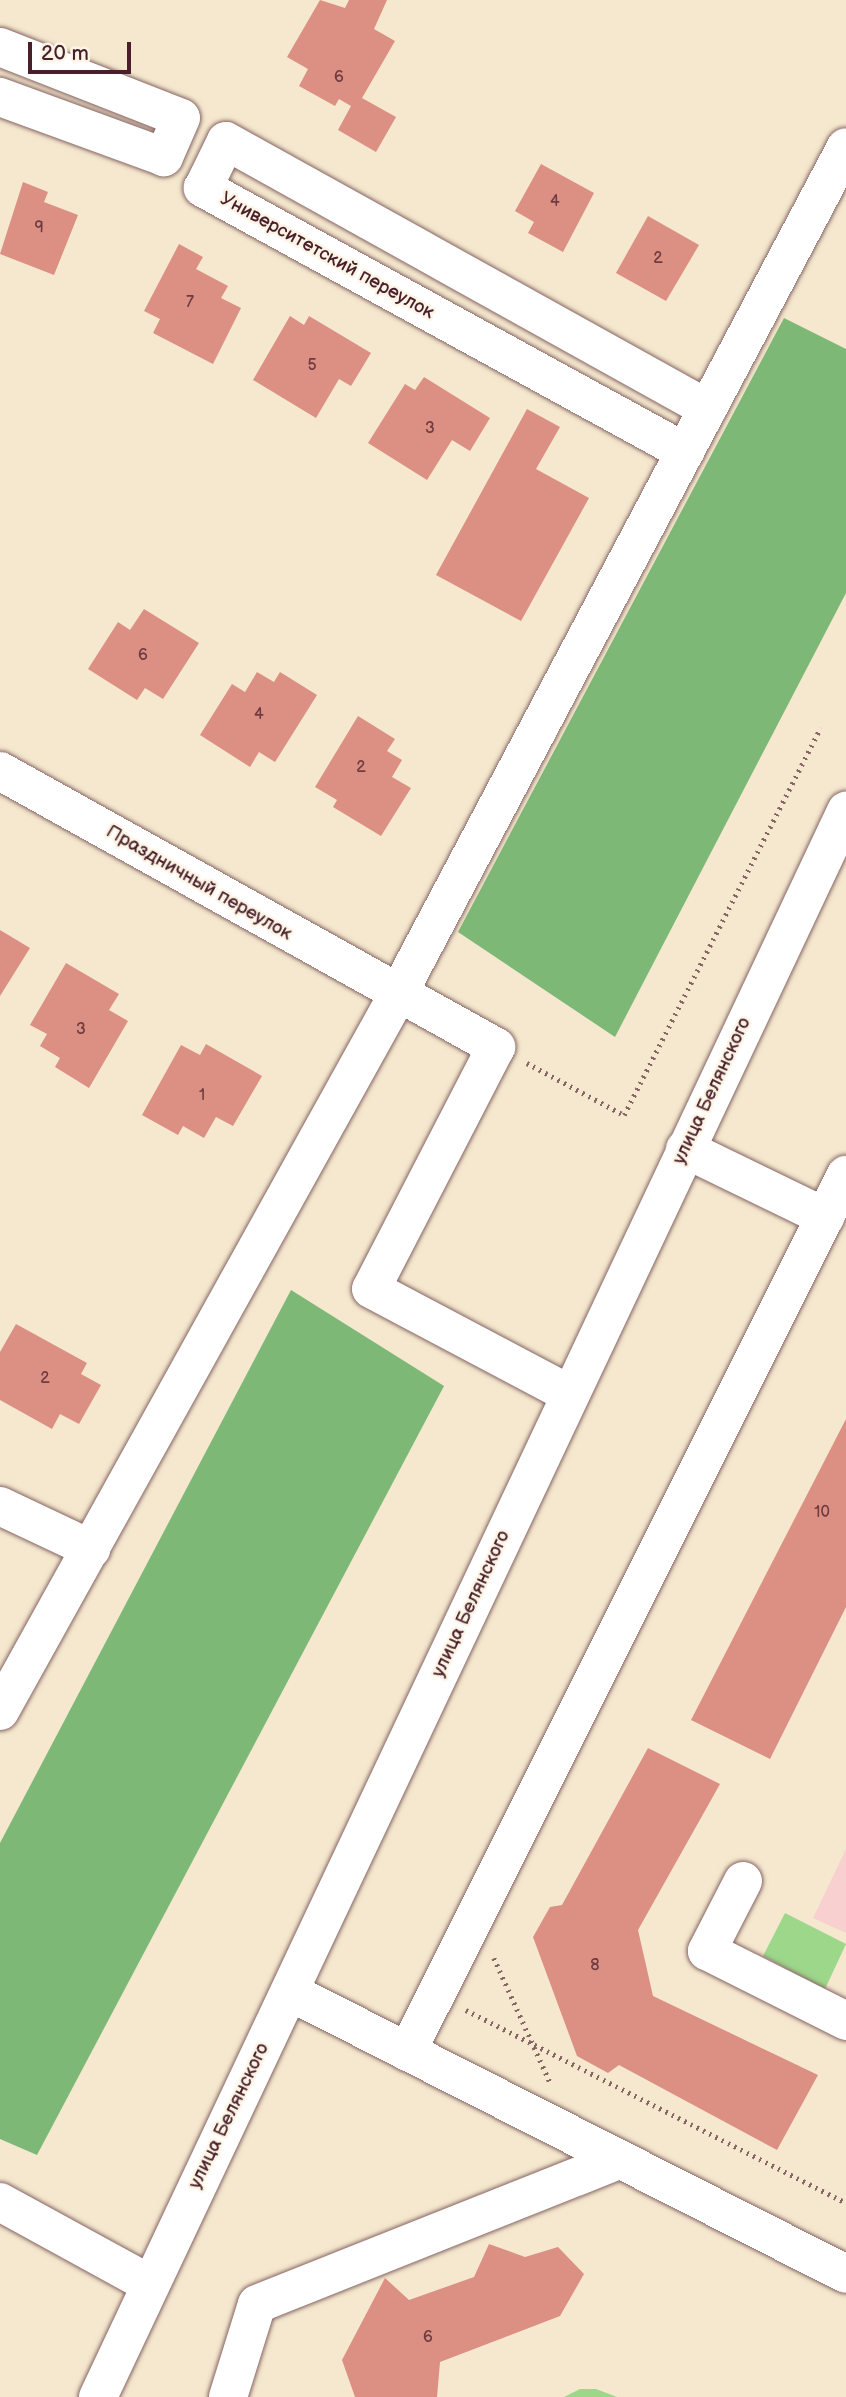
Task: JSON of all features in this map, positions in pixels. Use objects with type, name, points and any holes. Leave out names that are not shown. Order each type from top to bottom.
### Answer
[{"type":"street","points":[[0,47],[181,118],[164,157],[0,97]]},
{"type":"street","name":"Университетский переулок","points":[[685,452],[203,188],[226,141],[708,408]]},
{"type":"street","points":[[0,1711],[397,996],[846,147]]},
{"type":"street","name":"Праздничный переулок","points":[[0,771],[397,996],[496,1047]]},
{"type":"street","name":"улица Белянского","points":[[98,2397],[148,2283],[290,1992],[685,1149],[836,856],[846,811]]},
{"type":"street","points":[[496,1047],[371,1289],[569,1394]]},
{"type":"street","points":[[685,1149],[825,1217]]},
{"type":"street","points":[[407,2053],[846,1175]]},
{"type":"street","points":[[0,1506],[90,1549]]},
{"type":"street","points":[[743,1881],[707,1951],[846,2021]]},
{"type":"street","points":[[290,1992],[618,2160],[843,2266]]},
{"type":"street","points":[[228,2397],[257,2304],[618,2160]]},
{"type":"street","points":[[0,2202],[148,2283]]},
{"type":"path","points":[[496,1047],[624,1115],[820,728]]},
{"type":"path","points":[[475,1915],[576,2139]]},
{"type":"path","points":[[436,1994],[846,2203]]},
{"type":"shaded area","points":[[846,1849],[846,1933],[813,1918]]},
{"type":"green space","points":[[784,318],[846,349],[846,593],[615,1037],[458,932]]},
{"type":"green space","points":[[291,1290],[444,1386],[37,2155],[0,2139],[0,1843]]},
{"type":"green space","points":[[785,1913],[846,1944],[825,1989],[763,1956]]},
{"type":"green space","points":[[580,2389],[596,2389],[617,2397],[564,2397]]},
{"type":"building","points":[[320,0],[345,8],[349,0],[387,0],[374,29],[395,41],[362,98],[396,117],[376,152],[338,130],[351,106],[339,99],[335,106],[299,86],[308,69],[287,57]]},
{"type":"building","points":[[541,164],[594,193],[563,252],[528,233],[534,222],[515,211]]},
{"type":"building","points":[[23,182],[48,192],[44,202],[78,215],[54,275],[0,254]]},
{"type":"building","points":[[648,216],[699,245],[666,301],[616,273]]},
{"type":"building","points":[[179,244],[203,257],[196,269],[228,286],[221,298],[241,308],[213,364],[153,333],[160,319],[144,311]]},
{"type":"building","points":[[290,316],[304,325],[309,316],[371,353],[351,386],[339,379],[316,418],[253,380]]},
{"type":"building","points":[[424,377],[490,418],[470,451],[452,440],[427,480],[368,443],[405,384],[415,390]]},
{"type":"building","points":[[527,409],[560,427],[536,469],[589,498],[521,621],[436,575]]},
{"type":"building","points":[[144,609],[199,643],[163,699],[145,688],[137,700],[88,669],[118,622],[130,630]]},
{"type":"building","points":[[257,672],[274,682],[280,672],[317,695],[275,762],[259,752],[250,767],[200,735],[232,684],[245,692]]},
{"type":"building","points":[[358,716],[395,739],[387,751],[402,760],[392,777],[411,788],[381,836],[333,807],[337,800],[315,787]]},
{"type":"building","points":[[0,930],[30,948],[0,996]]},
{"type":"building","points":[[66,963],[119,994],[109,1010],[128,1021],[89,1088],[55,1067],[60,1058],[40,1046],[47,1034],[30,1025]]},
{"type":"building","points":[[206,1044],[262,1076],[233,1126],[216,1117],[204,1138],[183,1126],[178,1135],[142,1115],[181,1045],[200,1055]]},
{"type":"building","points":[[16,1324],[87,1363],[81,1374],[101,1385],[79,1424],[60,1414],[52,1429],[0,1400],[0,1352]]},
{"type":"building","points":[[846,1419],[846,1607],[770,1759],[691,1720]]},
{"type":"building","points":[[648,1748],[720,1784],[638,1930],[653,1996],[818,2075],[777,2150],[619,2065],[608,2073],[577,2056],[533,1937],[550,1907],[562,1905]]},
{"type":"building","points":[[489,2244],[525,2257],[558,2247],[584,2274],[560,2316],[440,2362],[437,2397],[355,2397],[342,2360],[385,2278],[409,2300],[474,2277]]}]
